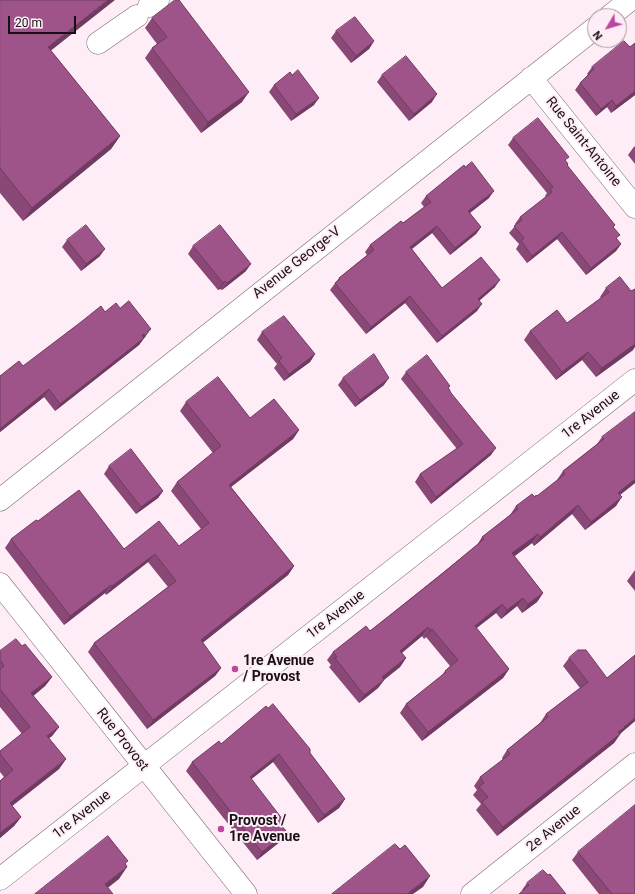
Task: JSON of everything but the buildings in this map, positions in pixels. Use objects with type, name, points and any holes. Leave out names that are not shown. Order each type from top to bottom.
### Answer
[{"type":"street","points":[[620,8],[630,0]]},
{"type":"street","points":[[98,43],[148,7]]},
{"type":"street","name":"Avenue George-V","points":[[0,500],[587,34]]},
{"type":"street","name":"Rue Saint-Antoine","points":[[531,78],[635,207]]},
{"type":"street","name":"1re Avenue","points":[[0,879],[635,380]]},
{"type":"street","name":"Rue Provost","points":[[0,584],[246,894]]},
{"type":"street","name":"2e Avenue","points":[[472,894],[635,764]]},
{"type":"place","name":"1re Avenue / Provost","points":[[235,669]]},
{"type":"place","name":"Provost / 1re Avenue","points":[[221,829]]}]
